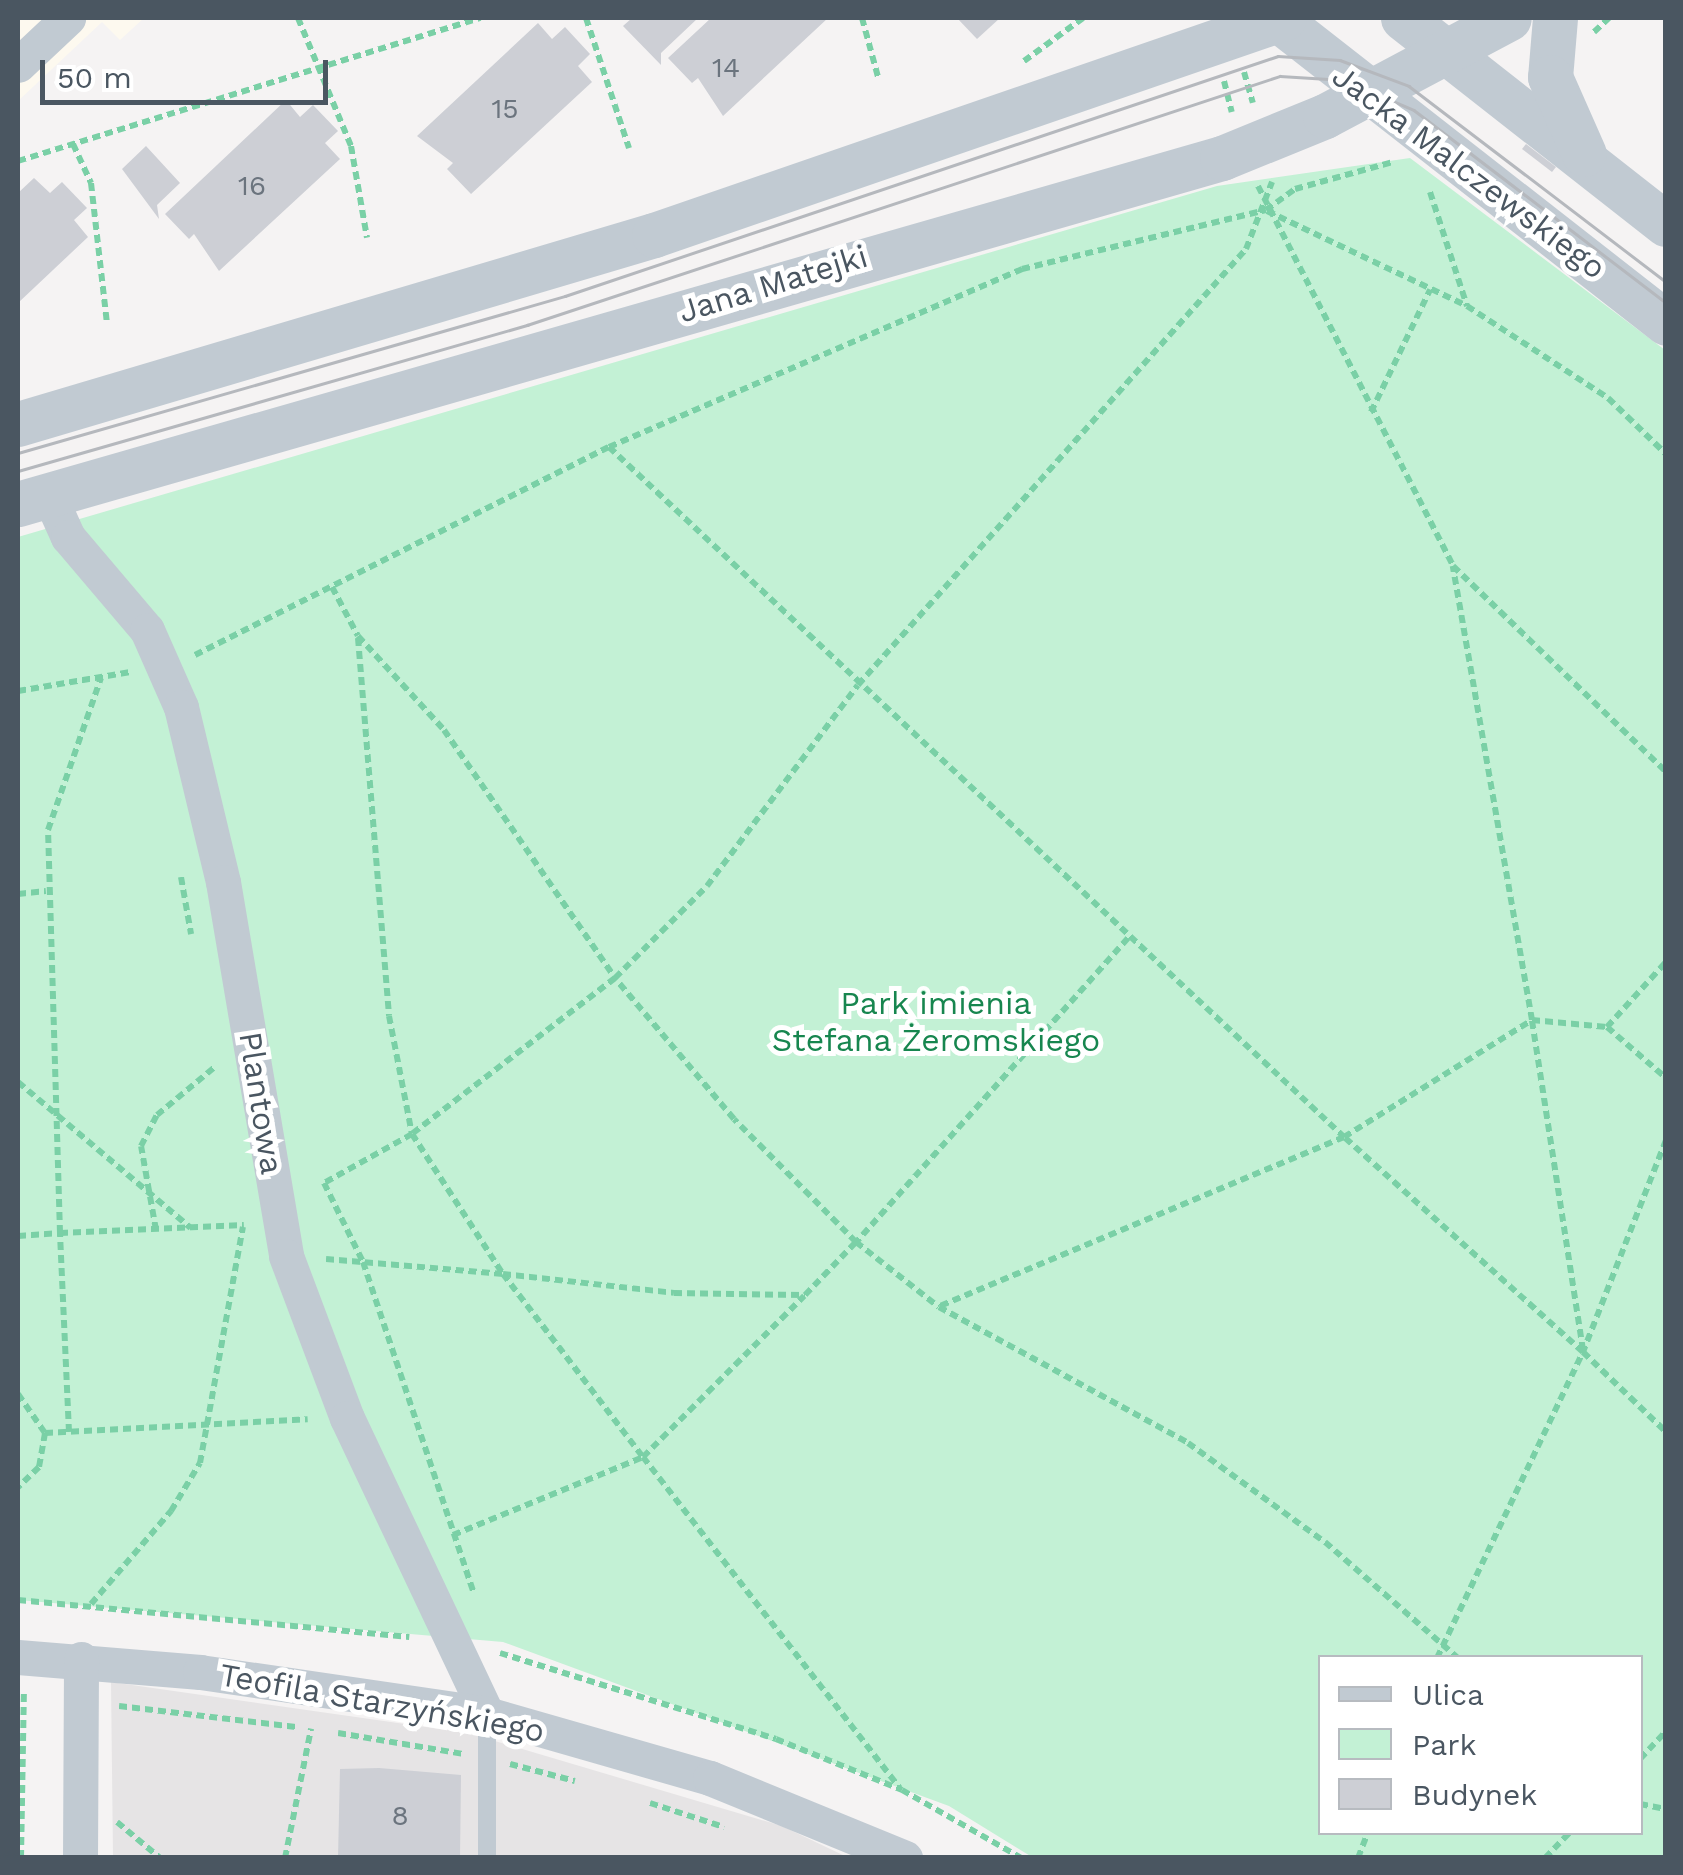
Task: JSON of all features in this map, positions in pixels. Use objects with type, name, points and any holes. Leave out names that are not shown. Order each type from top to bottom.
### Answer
[{"type":"street","points":[[18,65],[68,18]]},
{"type":"street","points":[[1089,82],[1164,18]]},
{"type":"street","points":[[18,424],[654,235],[1279,18]]},
{"type":"street","name":"Jacka Malczewskiego","points":[[1279,18],[1367,95],[1666,323]]},
{"type":"street","points":[[1402,18],[1666,224]]},
{"type":"street","name":"Jana Matejki","points":[[33,499],[1121,190],[1266,144],[1509,18]]},
{"type":"street","points":[[1555,18],[1554,96],[1602,174]]},
{"type":"street","name":"Plantowa","points":[[33,499],[124,598],[165,664],[223,882],[286,1256],[341,1404],[487,1714]]},
{"type":"street","name":"Teofila Starzyńskiego","points":[[18,1657],[81,1659],[487,1714],[710,1778],[905,1858]]},
{"type":"street","points":[[80,1858],[81,1659]]},
{"type":"lane","points":[[487,1714],[487,1858]]},
{"type":"path","points":[[298,18],[350,146],[367,238]]},
{"type":"path","points":[[18,160],[480,18]]},
{"type":"path","points":[[586,18],[629,148]]},
{"type":"path","points":[[862,18],[878,77]]},
{"type":"path","points":[[1222,70],[1232,113]]},
{"type":"path","points":[[1219,106],[1230,102]]},
{"type":"path","points":[[74,144],[91,183],[107,324]]},
{"type":"path","points":[[18,690],[165,664],[332,588],[609,446],[1022,269],[1266,210],[1295,188],[1404,160]]},
{"type":"path","points":[[477,1602],[363,1262],[324,1183],[412,1134],[615,978],[707,886],[858,685],[1246,249],[1266,210],[1274,170]]},
{"type":"path","points":[[1423,172],[1467,306]]},
{"type":"path","points":[[1266,210],[1467,306],[1608,398],[1666,454]]},
{"type":"path","points":[[1266,210],[1453,566],[1666,772]]},
{"type":"path","points":[[1371,412],[1430,290]]},
{"type":"path","points":[[609,446],[1128,938],[1666,1432]]},
{"type":"path","points":[[1453,566],[1532,1020],[1583,1352]]},
{"type":"path","points":[[332,588],[358,636],[444,730],[615,978],[734,1119],[856,1242],[939,1307],[1188,1443],[1455,1655]]},
{"type":"path","points":[[358,636],[389,1016],[412,1134],[503,1274],[902,1790]]},
{"type":"path","points":[[127,673],[134,692]]},
{"type":"path","points":[[69,1432],[46,891],[65,763],[102,676]]},
{"type":"path","points":[[178,858],[194,952]]},
{"type":"path","points":[[18,894],[46,891]]},
{"type":"path","points":[[453,1535],[643,1457],[856,1242],[1128,938]]},
{"type":"path","points":[[1607,1027],[1666,962]]},
{"type":"path","points":[[939,1307],[1344,1137],[1532,1020],[1607,1027],[1666,1078]]},
{"type":"path","points":[[212,1046],[219,1084]]},
{"type":"path","points":[[156,1230],[141,1146],[157,1115],[216,1066]]},
{"type":"path","points":[[18,1082],[192,1229]]},
{"type":"path","points":[[1437,1655],[1583,1352],[1666,1140]]},
{"type":"path","points":[[91,1604],[172,1511],[212,1420],[243,1226],[240,1208]]},
{"type":"path","points":[[18,1236],[243,1226]]},
{"type":"path","points":[[286,1256],[674,1293],[805,1295]]},
{"type":"path","points":[[18,1394],[45,1433],[39,1467],[18,1488]]},
{"type":"path","points":[[45,1433],[212,1420],[320,1419]]},
{"type":"path","points":[[18,1600],[421,1638]]},
{"type":"path","points":[[489,1635],[495,1652],[776,1739],[902,1790],[1021,1858]]},
{"type":"path","points":[[18,1690],[21,1858]]},
{"type":"path","points":[[285,1858],[312,1728]]},
{"type":"path","points":[[1643,1756],[1666,1731]]},
{"type":"path","points":[[117,1822],[160,1858]]},
{"type":"path","points":[[1544,1858],[1567,1835]]},
{"type":"shaded area","points":[[18,18],[144,18],[120,40],[102,22],[18,101]]},
{"type":"shaded area","points":[[111,1682],[468,1733],[782,1826],[847,1857],[113,1857]]},
{"type":"green space","name":"Park imienia Stefana Żeromskiego","points":[[1410,158],[1665,350],[1665,1857],[1032,1857],[949,1806],[503,1642],[18,1600],[18,537],[1217,186]]},
{"type":"building","points":[[632,18],[698,18],[661,53],[661,65],[623,26]]},
{"type":"building","points":[[711,18],[828,18],[723,116],[698,78],[692,83],[668,58]]},
{"type":"building","points":[[957,18],[1000,18],[977,39]]},
{"type":"building","points":[[538,23],[552,39],[565,27],[590,54],[578,66],[592,82],[471,194],[447,169],[453,163],[417,136]]},
{"type":"building","points":[[286,100],[300,117],[313,105],[338,131],[325,143],[340,159],[219,271],[194,234],[189,239],[165,214]]},
{"type":"building","points":[[1526,144],[1556,167],[1552,172],[1522,149]]},
{"type":"building","points":[[146,146],[180,183],[157,205],[159,219],[122,169]]},
{"type":"building","points":[[34,178],[50,193],[62,182],[87,208],[74,220],[88,237],[18,303],[18,193]]},
{"type":"building","points":[[340,1769],[461,1775],[460,1858],[338,1858]]},
{"type":"tram line","points":[[18,453],[565,296],[1278,56],[1340,60],[1409,86],[1666,282]]},
{"type":"tram line","points":[[18,471],[527,325],[1280,76],[1344,80],[1414,110],[1666,303]]}]
